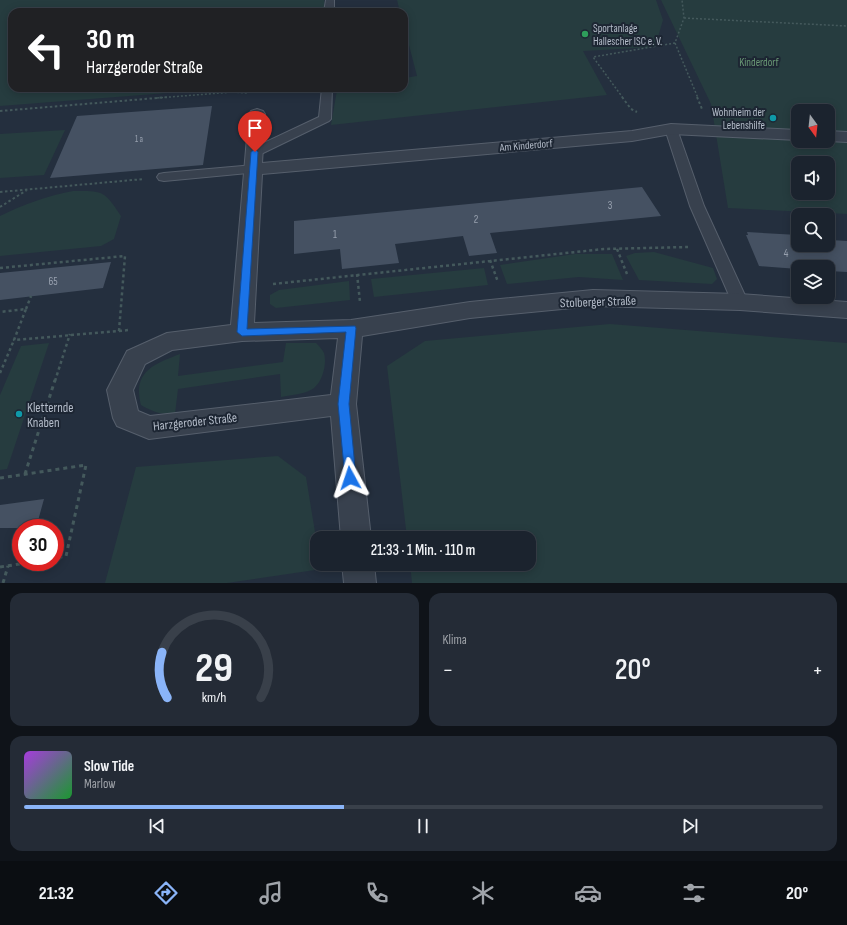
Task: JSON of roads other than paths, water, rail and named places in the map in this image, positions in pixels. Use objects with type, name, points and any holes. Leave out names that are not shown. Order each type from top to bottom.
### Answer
[{"type":"street","points":[[242,332],[257,114]]},
{"type":"street","name":"Am Kinderdorf","points":[[254,160],[632,136],[671,129],[791,135]]},
{"type":"street","points":[[835,136],[847,137]]},
{"type":"street","name":"Stolberger Straße","points":[[351,328],[470,310],[593,298],[740,302],[847,310]]},
{"type":"street","points":[[351,328],[343,404],[355,531]]},
{"type":"street","name":"Harzgeroder Straße","points":[[343,404],[150,428],[126,418],[120,390],[136,358],[167,342],[242,332],[351,328]]},
{"type":"street","points":[[359,571],[360,583]]},
{"type":"lane","points":[[164,177],[254,160],[325,119],[327,92]]},
{"type":"lane","points":[[671,129],[697,206],[740,302]]},
{"type":"place","name":"Sportanlage Hallescher ISC e. V.","points":[[585,34]]},
{"type":"place","name":"Wohnheim der Lebenshilfe","points":[[773,118]]},
{"type":"place","name":"Kletternde Knaben","points":[[19,414]]},
{"type":"park label","name":"Kinderdorf","points":[[759,62]]}]
